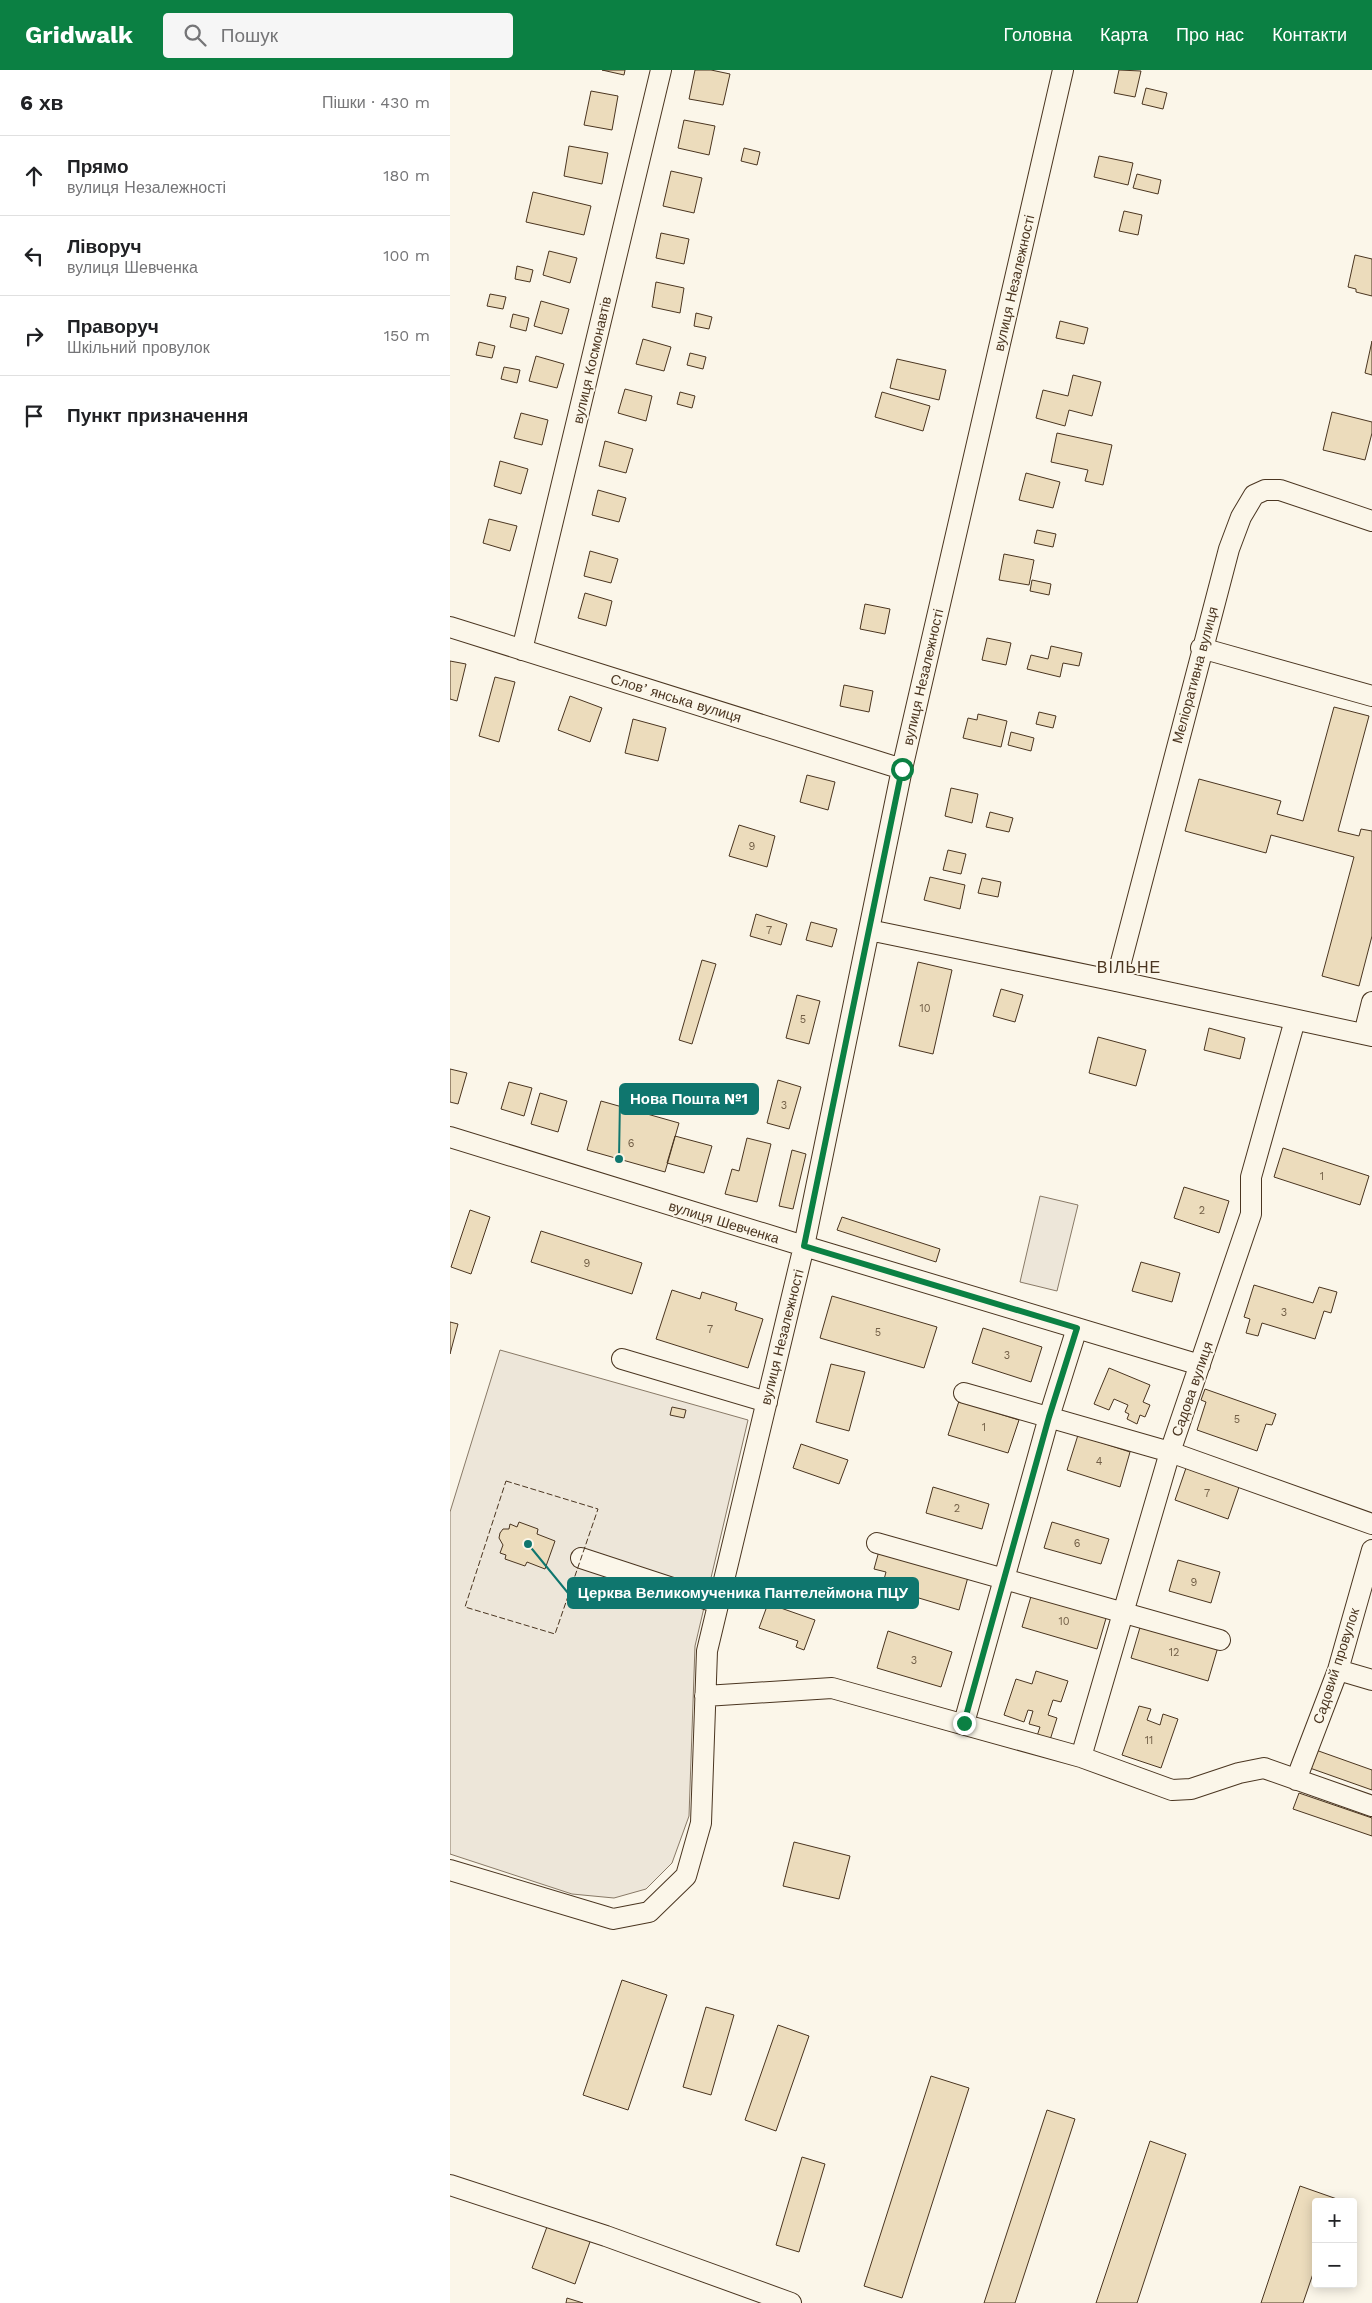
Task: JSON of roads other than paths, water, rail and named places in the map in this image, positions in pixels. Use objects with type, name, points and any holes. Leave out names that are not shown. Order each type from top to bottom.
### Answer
[{"type":"street","name":"вулиця Космонавтів","points":[[522,650],[661,70]]},
{"type":"street","name":"вулиця Незалежності","points":[[450,1870],[613,1919],[649,1912],[686,1876],[701,1823],[707,1651],[804,1246],[902,769],[1063,70]]},
{"type":"street","name":"Меліоративна вулиця","points":[[1116,981],[1201,648],[1229,549],[1241,517],[1254,495],[1265,490],[1280,490],[1372,521]]},
{"type":"street","name":"Словʼянська вулиця","points":[[450,626],[902,769]]},
{"type":"street","points":[[1201,648],[1372,696]]},
{"type":"street","points":[[869,930],[1368,1035],[1372,1002]]},
{"type":"street","name":"Садова вулиця","points":[[1081,1757],[1170,1452],[1251,1214],[1251,1176],[1295,1020]]},
{"type":"street","name":"вулиця Шевченка","points":[[450,1137],[1200,1365]]},
{"type":"street","points":[[964,1723],[1049,1417],[1077,1328]]},
{"type":"street","points":[[622,1359],[767,1402]]},
{"type":"street","points":[[964,1393],[1170,1452],[1372,1524]]},
{"type":"street","points":[[877,1543],[1220,1640]]},
{"type":"street","name":"Садовий провулок","points":[[1296,1780],[1338,1670],[1372,1550]]},
{"type":"street","points":[[581,1558],[718,1603]]},
{"type":"street","points":[[1338,1670],[1372,1680]]},
{"type":"street","points":[[705,1696],[832,1688],[964,1723],[1081,1757],[1172,1790],[1192,1789],[1239,1773],[1264,1768],[1372,1806]]},
{"type":"street","points":[[450,2185],[606,2236],[791,2303]]},
{"type":"place","name":"Нова Пошта №1","points":[[619,1159]]},
{"type":"place","name":"Церква Великомученика Пантелеймона ПЦУ","points":[[528,1544]]},
{"type":"district","name":"ВІЛЬНЕ","points":[[1129,967]]}]
